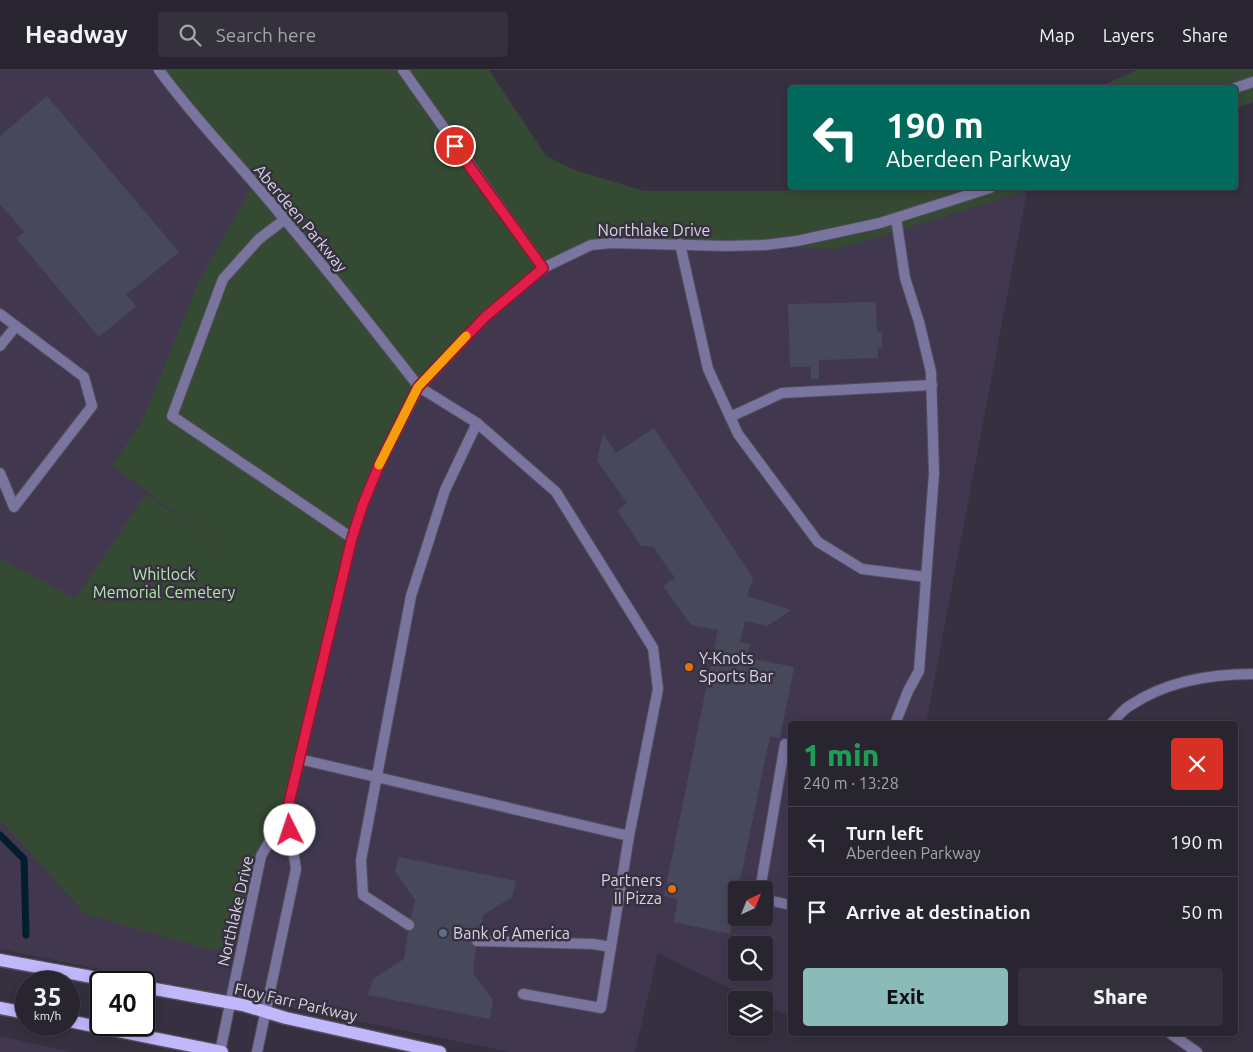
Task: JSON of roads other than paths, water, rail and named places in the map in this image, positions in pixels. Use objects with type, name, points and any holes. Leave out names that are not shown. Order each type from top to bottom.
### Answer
[{"type":"main road","points":[[0,960],[90,977]]},
{"type":"main road","name":"Floy Farr Parkway","points":[[155,989],[230,1003],[296,1020],[440,1052]]},
{"type":"main road","points":[[0,1008],[15,1011]]},
{"type":"main road","points":[[80,1023],[220,1052]]},
{"type":"street","name":"Aberdeen Parkway","points":[[159,70],[181,101],[373,327],[418,387]]},
{"type":"street","points":[[403,70],[543,268]]},
{"type":"street","points":[[1238,87],[1253,82]]},
{"type":"street","name":"Northlake Drive","points":[[220,1052],[261,856],[287,811],[352,538],[363,504],[380,463],[418,387],[485,317],[543,268],[591,244],[611,242],[756,245],[797,242],[880,223],[984,190]]},
{"type":"street","points":[[896,218],[905,278],[931,372],[934,474],[919,671],[908,691],[896,721]]},
{"type":"street","points":[[284,220],[259,239],[224,279],[172,416],[352,538]]},
{"type":"street","points":[[680,244],[708,370],[738,434],[818,542],[862,569],[926,577]]},
{"type":"street","points":[[0,314],[84,377],[92,406],[14,507],[0,473]]},
{"type":"street","points":[[0,346],[16,326]]},
{"type":"street","points":[[730,417],[782,393],[932,385]]},
{"type":"street","points":[[418,387],[477,422],[556,492],[653,648],[658,689],[629,836],[602,1008],[523,994]]},
{"type":"street","points":[[409,925],[363,895],[361,860],[411,596],[444,492],[477,422]]},
{"type":"street","points":[[1114,721],[1129,705],[1161,689],[1194,678],[1253,674]]},
{"type":"street","points":[[762,881],[785,744]]},
{"type":"street","points":[[299,759],[629,836]]},
{"type":"street","name":"Northlake Drive","points":[[257,1052],[296,869],[287,811]]},
{"type":"street","points":[[773,901],[788,905]]},
{"type":"street","points":[[477,940],[593,944],[611,947]]},
{"type":"street","points":[[1174,1036],[1197,1052]]},
{"type":"waterway","points":[[0,835],[24,859],[26,935]]},
{"type":"place","name":"Y-Knots Sports Bar","points":[[689,667]]},
{"type":"place","name":"Partners II Pizza","points":[[672,889]]},
{"type":"place","name":"Bank of America","points":[[443,933]]},
{"type":"park label","name":"Whitlock Memorial Cemetery","points":[[164,583]]}]
